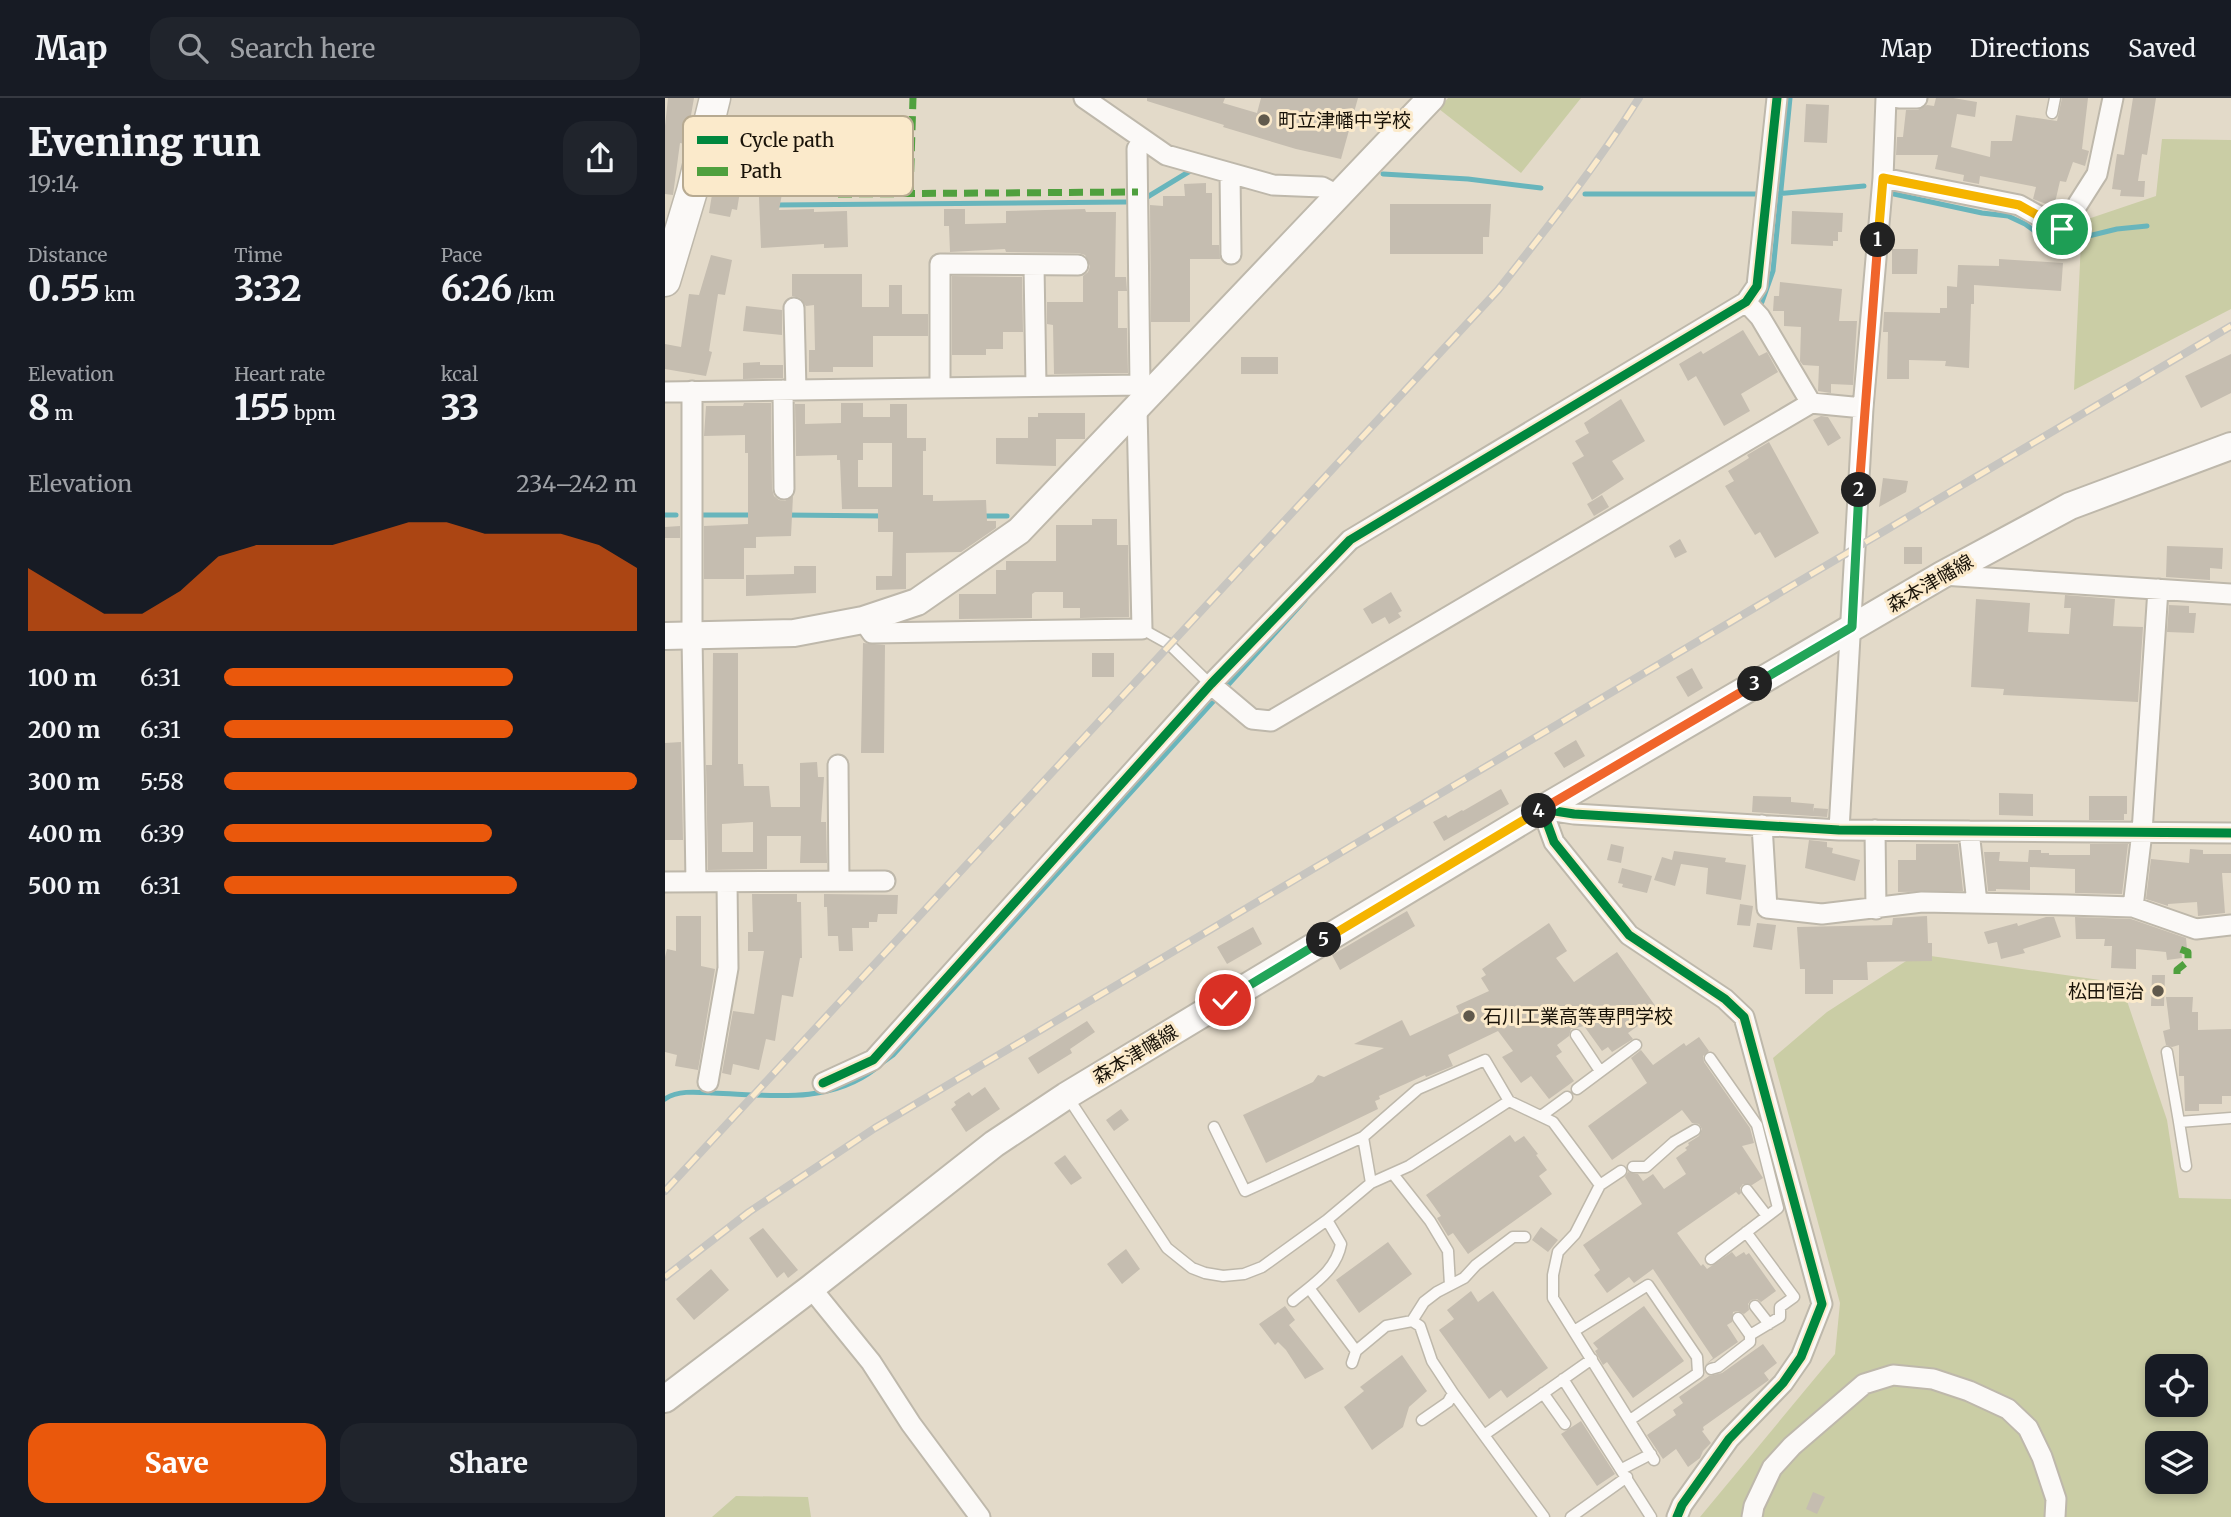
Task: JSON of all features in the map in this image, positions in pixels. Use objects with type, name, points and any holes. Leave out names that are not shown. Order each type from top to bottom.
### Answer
[{"type":"main road","points":[[711,116],[715,98]]},
{"type":"main road","points":[[665,636],[794,633],[863,620],[917,602],[970,567],[1019,531],[1143,395],[1339,196],[1431,98]]},
{"type":"main road","points":[[665,281],[690,196]]},
{"type":"main road","name":"森本津幡線","points":[[665,1398],[811,1288],[993,1144],[1066,1096],[1542,809],[1942,575],[2070,506],[2231,446]]},
{"type":"street","points":[[1084,98],[1166,155],[1273,185],[1322,187],[1339,196]]},
{"type":"street","points":[[1777,98],[1752,307],[1811,403]]},
{"type":"street","points":[[1839,830],[1863,408],[1883,178],[1886,98]]},
{"type":"street","points":[[1899,98],[1917,98]]},
{"type":"street","points":[[1883,178],[2019,205],[2062,229],[2097,174],[2113,98]]},
{"type":"street","points":[[863,620],[872,634],[1142,629],[1143,395],[1137,149],[1143,139]]},
{"type":"street","points":[[1230,173],[1231,254]]},
{"type":"street","points":[[940,388],[940,264],[1078,265]]},
{"type":"street","points":[[1034,265],[1036,386]]},
{"type":"street","points":[[823,1083],[873,1060],[1217,690],[1350,540],[1752,307]]},
{"type":"street","points":[[784,489],[794,308]]},
{"type":"street","points":[[665,392],[1036,386],[1143,395]]},
{"type":"street","points":[[692,391],[696,882]]},
{"type":"street","points":[[1217,690],[1252,719],[1271,721],[1811,403],[1863,408]]},
{"type":"street","points":[[1942,575],[2231,594]]},
{"type":"street","points":[[2133,907],[2142,832],[2158,589]]},
{"type":"street","points":[[838,765],[839,881]]},
{"type":"street","points":[[1677,1517],[1729,1439],[1783,1383],[1801,1357],[1820,1313],[1821,1297],[1744,1017],[1725,999],[1629,935],[1554,842],[1542,809],[1574,814],[1839,830],[2231,833]]},
{"type":"street","points":[[1762,825],[1767,908],[1822,914],[1922,902],[2133,907],[2179,929],[2231,925]]},
{"type":"street","points":[[1875,830],[1876,909]]},
{"type":"street","points":[[1969,831],[1977,903]]},
{"type":"street","points":[[665,882],[885,881]]},
{"type":"street","points":[[708,1082],[728,968],[727,882]]},
{"type":"street","points":[[811,1288],[871,1362],[911,1424],[980,1517]]},
{"type":"street","points":[[1752,1517],[1754,1506],[1772,1468],[1792,1446],[1864,1384],[1893,1375],[1933,1379],[1969,1391],[2008,1409],[2028,1428],[2042,1457],[2056,1499],[2055,1517]]},
{"type":"lane","points":[[2052,113],[2055,98]]},
{"type":"lane","points":[[1142,629],[1169,644],[1217,690]]},
{"type":"lane","points":[[1576,1035],[1600,1071]]},
{"type":"lane","points":[[1577,1089],[1636,1045]]},
{"type":"lane","points":[[2167,1052],[2186,1166]]},
{"type":"lane","points":[[1710,1058],[1757,1125],[1778,1208],[1711,1259]]},
{"type":"lane","points":[[1214,1127],[1245,1191],[1363,1137],[1418,1089],[1485,1060],[1509,1101],[1553,1122],[1600,1185]]},
{"type":"lane","points":[[1066,1096],[1167,1248],[1192,1268],[1223,1276],[1244,1274],[1262,1267],[1327,1220],[1371,1183],[1409,1166],[1509,1101]]},
{"type":"lane","points":[[1541,1116],[1567,1097]]},
{"type":"lane","points":[[2179,1122],[2231,1118]]},
{"type":"lane","points":[[1633,1167],[1646,1167],[1674,1142],[1695,1130]]},
{"type":"lane","points":[[1363,1137],[1371,1183]]},
{"type":"lane","points":[[1571,1517],[1624,1473],[1653,1457],[1553,1298],[1553,1275],[1558,1252],[1575,1234],[1600,1185],[1621,1171]]},
{"type":"lane","points":[[1393,1174],[1430,1221],[1448,1251],[1450,1285]]},
{"type":"lane","points":[[1747,1189],[1767,1216]]},
{"type":"lane","points":[[1293,1301],[1331,1269],[1340,1253],[1341,1244],[1327,1220]]},
{"type":"lane","points":[[1746,1232],[1794,1297],[1780,1307],[1780,1317],[1751,1335]]},
{"type":"lane","points":[[1412,1321],[1424,1302],[1464,1278],[1476,1265],[1513,1237],[1525,1237]]},
{"type":"lane","points":[[1574,1331],[1648,1285],[1705,1371]]},
{"type":"lane","points":[[1309,1288],[1356,1351]]},
{"type":"lane","points":[[1755,1306],[1769,1324]]},
{"type":"lane","points":[[1630,1420],[1705,1371],[1718,1367],[1750,1342],[1751,1335],[1738,1318]]},
{"type":"lane","points":[[1352,1363],[1356,1351],[1386,1326],[1412,1321],[1420,1326],[1432,1361],[1544,1517]]},
{"type":"lane","points":[[1484,1435],[1592,1359]]},
{"type":"lane","points":[[1563,1379],[1651,1517]]},
{"type":"lane","points":[[1422,1420],[1448,1402],[1453,1393]]},
{"type":"lane","points":[[1543,1393],[1565,1424]]},
{"type":"green space","points":[[1448,98],[1581,98],[1521,173],[1439,109]]},
{"type":"green space","points":[[2162,139],[2231,140],[2231,309],[2074,390],[2082,221],[2156,196]]},
{"type":"green space","points":[[1917,954],[2121,983],[2167,1120],[2179,1198],[2231,1199],[2231,1517],[1700,1517],[1835,1354],[1840,1303],[1773,1058],[1827,1012]]},
{"type":"green space","points":[[736,1496],[808,1497],[811,1517],[712,1517]]},
{"type":"building","points":[[668,98],[694,98],[691,116],[683,116],[683,144],[680,143],[673,195],[665,194],[665,126]]},
{"type":"building","points":[[1147,98],[1225,98],[1223,103],[1257,113],[1261,98],[1358,98],[1341,159],[1296,149],[1223,127],[1224,125],[1147,101]]},
{"type":"building","points":[[1936,98],[1977,102],[1975,117],[1957,114],[1951,147],[1990,157],[1991,141],[2012,141],[2016,115],[2057,121],[2062,98],[2088,98],[2082,149],[2089,151],[2085,166],[2073,162],[2066,182],[2060,181],[2054,207],[2033,199],[2036,187],[1980,176],[1979,184],[1963,181],[1964,175],[1935,169],[1938,155],[1896,155],[1897,137],[1903,137],[1906,110],[1934,106]]},
{"type":"building","points":[[2133,98],[2156,98],[2147,155],[2142,154],[2138,181],[2145,181],[2144,197],[2120,196],[2121,190],[2112,189],[2117,154],[2124,155]]},
{"type":"building","points":[[1806,104],[1829,105],[1827,143],[1804,142]]},
{"type":"building","points":[[1206,183],[1206,193],[1212,193],[1212,245],[1219,245],[1220,259],[1190,259],[1190,322],[1151,322],[1150,205],[1163,206],[1163,196],[1185,196],[1184,184]]},
{"type":"building","points":[[712,196],[739,196],[737,210],[732,209],[730,217],[709,213]]},
{"type":"building","points":[[759,196],[782,196],[779,210],[847,211],[848,247],[824,248],[824,244],[761,248]]},
{"type":"building","points":[[1390,204],[1491,204],[1489,237],[1483,237],[1483,254],[1390,254]]},
{"type":"building","points":[[944,209],[965,209],[965,224],[1006,223],[1006,211],[1085,209],[1086,212],[1116,212],[1115,277],[1126,277],[1127,291],[1118,291],[1118,328],[1127,328],[1128,373],[1054,374],[1053,325],[1047,324],[1047,302],[1083,302],[1083,276],[1090,266],[1085,255],[1006,252],[1005,249],[950,252],[949,226],[944,226]]},
{"type":"building","points":[[1792,211],[1843,213],[1842,232],[1838,232],[1838,241],[1833,241],[1833,246],[1791,244]]},
{"type":"building","points":[[1892,249],[1918,249],[1917,274],[1892,274]]},
{"type":"building","points":[[711,255],[732,260],[725,295],[718,294],[709,351],[712,352],[706,376],[665,369],[665,344],[681,347],[689,294],[699,295]]},
{"type":"building","points":[[1999,259],[2063,263],[2061,291],[1974,285],[1969,368],[1945,366],[1946,361],[1909,360],[1909,379],[1887,379],[1888,332],[1883,332],[1884,312],[1940,313],[1940,308],[1947,308],[1947,286],[1957,287],[1958,265],[1999,266]]},
{"type":"building","points":[[792,274],[862,274],[862,307],[889,307],[889,285],[902,285],[902,314],[928,314],[928,336],[873,336],[873,367],[833,367],[833,372],[809,372],[809,350],[815,350],[814,305],[806,306],[800,298],[792,296]]},
{"type":"building","points":[[952,276],[1022,277],[1023,332],[1003,332],[1003,349],[986,349],[986,355],[952,355]]},
{"type":"building","points":[[1780,282],[1842,289],[1839,321],[1857,321],[1853,385],[1831,384],[1831,393],[1818,391],[1819,366],[1803,365],[1800,361],[1801,327],[1784,326],[1784,311],[1773,311],[1774,296],[1779,296]]},
{"type":"building","points":[[746,306],[782,310],[782,335],[743,331]]},
{"type":"building","points":[[1743,330],[1759,356],[1767,352],[1778,372],[1741,394],[1750,411],[1724,426],[1696,376],[1688,381],[1679,364],[1701,351],[1703,354]]},
{"type":"building","points":[[2231,354],[2231,393],[2201,408],[2185,376]]},
{"type":"building","points":[[1241,357],[1278,357],[1278,374],[1241,374]]},
{"type":"building","points":[[760,362],[760,365],[783,365],[783,378],[743,379],[743,363]]},
{"type":"building","points":[[1621,399],[1645,441],[1612,461],[1624,479],[1592,500],[1572,463],[1584,456],[1575,441],[1589,433],[1584,423]]},
{"type":"building","points":[[744,403],[771,403],[772,489],[779,500],[785,501],[793,496],[791,536],[756,537],[756,548],[744,548],[744,579],[704,579],[704,526],[748,524],[748,453],[745,453],[745,435],[704,436],[706,406],[743,406]]},
{"type":"building","points":[[841,403],[863,403],[863,417],[890,417],[890,404],[907,404],[907,438],[926,438],[926,451],[923,451],[923,495],[933,495],[933,501],[986,500],[987,521],[996,521],[996,528],[961,552],[906,553],[906,589],[876,590],[876,576],[892,576],[893,532],[878,532],[878,509],[842,509],[840,460],[837,460],[837,455],[796,456],[795,404],[805,404],[805,424],[841,423]],"holes":[[[863,443],[892,443],[892,487],[858,487],[858,460],[863,460]]]},
{"type":"building","points":[[1038,413],[1085,413],[1085,439],[1056,439],[1056,466],[996,464],[996,438],[1028,438],[1028,417],[1038,417]]},
{"type":"building","points":[[1821,416],[1828,417],[1841,438],[1828,446],[1813,420]]},
{"type":"building","points":[[1769,442],[1819,533],[1775,558],[1760,532],[1755,535],[1725,486],[1734,481],[1728,471]]},
{"type":"building","points":[[1883,478],[1908,481],[1906,492],[1879,507]]},
{"type":"building","points":[[1602,495],[1609,507],[1594,516],[1587,504]]},
{"type":"building","points":[[1092,519],[1117,519],[1117,545],[1128,545],[1129,617],[1080,618],[1080,608],[1063,608],[1063,592],[1035,592],[1032,594],[1032,618],[959,619],[959,594],[996,594],[996,570],[1006,570],[1006,561],[1056,561],[1056,525],[1092,525]]},
{"type":"building","points":[[680,526],[680,538],[665,538],[665,527]]},
{"type":"building","points":[[1680,539],[1687,552],[1675,558],[1669,546]]},
{"type":"building","points":[[2167,546],[2223,548],[2222,569],[2210,568],[2210,580],[2166,577]]},
{"type":"building","points":[[1904,547],[1922,547],[1922,564],[1904,564]]},
{"type":"building","points":[[794,566],[816,566],[816,593],[746,596],[746,575],[794,574]]},
{"type":"building","points":[[1391,592],[1402,611],[1398,613],[1401,617],[1389,624],[1385,617],[1372,624],[1363,609]]},
{"type":"building","points":[[2065,595],[2115,599],[2113,626],[2143,627],[2138,702],[2003,695],[2004,689],[1971,687],[1976,599],[2030,603],[2028,632],[2069,634],[2071,608],[2064,608]]},
{"type":"building","points":[[2169,605],[2189,606],[2189,613],[2196,613],[2194,633],[2167,632]]},
{"type":"building","points":[[863,643],[885,645],[884,753],[861,753]]},
{"type":"building","points":[[713,653],[738,653],[738,764],[743,764],[744,786],[769,786],[771,807],[800,807],[800,763],[817,762],[818,777],[824,777],[821,822],[826,822],[827,863],[800,863],[801,836],[767,836],[767,869],[708,870],[706,765],[712,765]],"holes":[[[753,822],[753,852],[722,852],[722,824]]]},
{"type":"building","points":[[1092,653],[1114,653],[1114,677],[1092,677]]},
{"type":"building","points":[[1692,668],[1703,688],[1688,697],[1676,677]]},
{"type":"building","points":[[1576,740],[1585,756],[1564,768],[1554,753]]},
{"type":"building","points":[[681,742],[683,840],[665,840],[665,743]]},
{"type":"building","points":[[1501,789],[1509,804],[1444,841],[1433,822],[1463,811]]},
{"type":"building","points":[[1999,793],[2033,794],[2033,816],[1999,815]]},
{"type":"building","points":[[1753,796],[1791,797],[1791,802],[1814,804],[1813,812],[1814,808],[1828,809],[1827,817],[1752,812]]},
{"type":"building","points":[[2089,796],[2127,796],[2127,814],[2124,814],[2124,820],[2089,820]]},
{"type":"building","points":[[1809,840],[1827,842],[1827,847],[1833,848],[1832,853],[1860,860],[1855,881],[1805,868]]},
{"type":"building","points":[[1611,844],[1624,847],[1621,863],[1607,860]]},
{"type":"building","points":[[1916,844],[1958,844],[1963,891],[1898,892],[1898,860],[1916,860]]},
{"type":"building","points":[[2090,844],[2128,844],[2122,894],[2075,893],[2075,869],[2030,867],[2030,890],[1988,891],[1984,852],[2000,852],[1999,861],[2028,862],[2029,850],[2041,850],[2041,853],[2049,855],[2090,855]]},
{"type":"building","points":[[2190,849],[2203,850],[2203,854],[2231,854],[2231,873],[2222,873],[2225,913],[2198,916],[2197,902],[2168,906],[2146,899],[2151,859],[2189,863]]},
{"type":"building","points":[[1674,851],[1726,858],[1725,862],[1746,865],[1741,900],[1706,894],[1708,868],[1681,864],[1675,886],[1654,880],[1662,857],[1672,860]]},
{"type":"building","points":[[1622,868],[1652,876],[1647,893],[1622,887],[1623,884],[1618,883]]},
{"type":"building","points":[[752,894],[797,894],[797,902],[801,902],[802,958],[793,997],[782,995],[775,1041],[766,1039],[759,1070],[733,1064],[731,1075],[722,1073],[733,1011],[754,1014],[764,951],[748,951],[748,932],[753,932]]},
{"type":"building","points":[[824,894],[898,895],[897,914],[878,914],[877,922],[869,922],[869,928],[852,928],[853,951],[839,951],[838,936],[828,936]]},
{"type":"building","points":[[1740,904],[1753,906],[1750,926],[1737,925]]},
{"type":"building","points":[[1407,911],[1415,926],[1340,970],[1332,955]]},
{"type":"building","points":[[676,916],[701,916],[701,966],[715,969],[698,1070],[675,1066],[677,1055],[665,1052],[665,957],[667,949],[676,951]]},
{"type":"building","points":[[1927,916],[1932,961],[1867,962],[1868,980],[1833,980],[1833,994],[1805,994],[1805,969],[1800,969],[1797,927],[1892,925],[1893,918]]},
{"type":"building","points":[[2054,917],[2061,937],[2023,949],[2025,953],[2001,959],[1997,942],[1988,944],[1984,932],[2017,923],[2018,926]]},
{"type":"building","points":[[2075,917],[2131,919],[2186,938],[2187,949],[2181,949],[2182,958],[2167,960],[2166,952],[2136,949],[2136,969],[2111,968],[2112,946],[2104,946],[2105,939],[2076,939]]},
{"type":"building","points":[[1549,923],[1567,951],[1556,958],[1574,982],[1617,952],[1659,1011],[1628,1033],[1633,1039],[1612,1052],[1608,1047],[1602,1051],[1584,1026],[1571,1029],[1569,1036],[1557,1045],[1562,1052],[1556,1056],[1574,1081],[1549,1099],[1531,1076],[1521,1083],[1502,1057],[1513,1051],[1498,1031],[1448,1055],[1453,1066],[1426,1077],[1425,1075],[1379,1096],[1380,1099],[1375,1101],[1378,1109],[1266,1163],[1243,1115],[1313,1082],[1318,1075],[1324,1077],[1384,1048],[1354,1044],[1402,1020],[1410,1036],[1459,1013],[1456,1006],[1489,991],[1481,978],[1486,975],[1482,969]]},
{"type":"building","points":[[1757,923],[1776,925],[1772,950],[1753,947]]},
{"type":"building","points":[[1253,927],[1262,944],[1227,964],[1217,947]]},
{"type":"building","name":"松田恒治","points":[[2152,975],[2165,975],[2164,1006],[2151,1006]]},
{"type":"building","points":[[2166,997],[2193,997],[2192,1012],[2198,1012],[2198,1030],[2231,1029],[2231,1096],[2222,1096],[2222,1104],[2199,1104],[2199,1111],[2185,1111],[2184,1076],[2179,1076],[2179,1045],[2166,1045],[2163,1031],[2170,1029]]},
{"type":"building","points":[[1087,1021],[1095,1032],[1070,1049],[1072,1053],[1038,1074],[1028,1058]]},
{"type":"building","points":[[1699,1037],[1709,1051],[1703,1056],[1704,1062],[1750,1128],[1754,1143],[1742,1146],[1763,1178],[1752,1185],[1743,1184],[1739,1195],[1736,1192],[1677,1233],[1701,1266],[1703,1264],[1707,1269],[1732,1252],[1736,1257],[1744,1252],[1746,1255],[1749,1253],[1776,1291],[1761,1302],[1757,1299],[1751,1300],[1748,1304],[1749,1310],[1744,1314],[1733,1312],[1732,1322],[1727,1325],[1738,1342],[1705,1365],[1713,1358],[1653,1269],[1634,1283],[1629,1277],[1607,1293],[1594,1275],[1600,1270],[1583,1245],[1642,1204],[1625,1177],[1628,1172],[1638,1174],[1643,1181],[1653,1174],[1664,1189],[1686,1174],[1676,1158],[1687,1150],[1685,1148],[1688,1143],[1699,1136],[1702,1129],[1699,1124],[1692,1123],[1682,1110],[1612,1160],[1588,1126],[1647,1083],[1631,1058],[1641,1050],[1653,1065],[1684,1043],[1686,1046]]},
{"type":"building","points":[[985,1087],[1000,1109],[966,1132],[951,1109],[956,1105],[954,1102],[969,1092],[972,1096]]},
{"type":"building","points":[[1121,1109],[1129,1120],[1114,1131],[1106,1120]]},
{"type":"building","points":[[1510,1135],[1515,1142],[1524,1136],[1538,1154],[1536,1155],[1547,1170],[1539,1176],[1552,1194],[1468,1254],[1453,1233],[1448,1236],[1437,1218],[1441,1216],[1426,1195]]},
{"type":"building","points":[[1065,1155],[1082,1178],[1071,1185],[1054,1163]]},
{"type":"building","points":[[1541,1227],[1558,1240],[1548,1252],[1532,1240]]},
{"type":"building","points":[[763,1228],[798,1270],[788,1278],[784,1272],[777,1278],[749,1238]]},
{"type":"building","points":[[1388,1242],[1412,1274],[1359,1313],[1336,1280]]},
{"type":"building","points":[[1126,1249],[1140,1269],[1122,1284],[1107,1264]]},
{"type":"building","points":[[711,1269],[729,1290],[694,1320],[676,1299]]},
{"type":"building","points":[[1471,1291],[1478,1302],[1493,1291],[1548,1368],[1507,1398],[1501,1390],[1489,1399],[1439,1330],[1454,1319],[1447,1310]]},
{"type":"building","points":[[1285,1306],[1295,1320],[1289,1325],[1324,1369],[1305,1379],[1286,1350],[1278,1342],[1275,1345],[1259,1324]]},
{"type":"building","points":[[1644,1306],[1684,1361],[1633,1398],[1607,1362],[1603,1365],[1593,1343]]},
{"type":"building","points":[[1763,1344],[1777,1363],[1764,1373],[1769,1380],[1703,1427],[1702,1431],[1711,1443],[1700,1458],[1688,1467],[1676,1449],[1663,1459],[1647,1435],[1676,1415],[1673,1410],[1683,1403],[1679,1397],[1709,1376],[1722,1373]]},
{"type":"building","points":[[1402,1355],[1427,1391],[1409,1407],[1403,1427],[1372,1450],[1344,1407],[1364,1391],[1360,1387]]},
{"type":"building","points":[[1581,1421],[1615,1474],[1597,1486],[1561,1434]]},
{"type":"building","points":[[1813,1492],[1825,1497],[1817,1514],[1806,1509]]},
{"type":"waterway","points":[[1757,305],[1762,302],[1773,271],[1790,98]]},
{"type":"waterway","points":[[1144,199],[1195,168]]},
{"type":"waterway","points":[[1383,174],[1468,179],[1541,188]]},
{"type":"waterway","points":[[1775,194],[1864,186]]},
{"type":"waterway","points":[[1585,194],[1757,194]]},
{"type":"waterway","points":[[1894,194],[2008,216],[2025,224],[2050,242],[2147,226]]},
{"type":"waterway","points":[[776,205],[1126,202]]},
{"type":"waterway","points":[[665,515],[676,515]]},
{"type":"waterway","points":[[703,515],[755,515]]},
{"type":"waterway","points":[[786,515],[885,516]]},
{"type":"waterway","points":[[982,516],[1007,516]]},
{"type":"waterway","points":[[882,1063],[893,1055],[1305,600]]},
{"type":"waterway","points":[[665,1099],[688,1092],[776,1096],[818,1093],[838,1088],[875,1069]]},
{"type":"railway","points":[[665,1191],[1498,290],[1589,172],[1639,98]]},
{"type":"railway","points":[[665,1277],[749,1212],[875,1128],[2231,326]]},
{"type":"marked path","points":[[912,116],[913,98]]},
{"type":"marked path","points":[[913,194],[1138,192]]},
{"type":"marked path","points":[[2177,974],[2177,970],[2188,961],[2188,952],[2180,949]]},
{"type":"cycle path","points":[[823,1083],[873,1060],[1211,684],[1350,540],[1746,302],[1757,286],[1777,98]]},
{"type":"cycle path","points":[[1677,1517],[1682,1505],[1729,1439],[1783,1383],[1801,1357],[1822,1304],[1744,1017],[1725,999],[1629,935],[1554,842],[1542,809],[1574,814],[1839,830],[2231,833]]},
{"type":"place","name":"町立津幡中学校","points":[[1264,120]]},
{"type":"place","name":"松田恒治","points":[[2158,991]]},
{"type":"place","name":"石川工業高等専門学校","points":[[1469,1016]]},
{"type":"route","points":[[1225,1000],[1852,627],[1863,408],[1883,178],[2019,205],[2062,229]]}]
